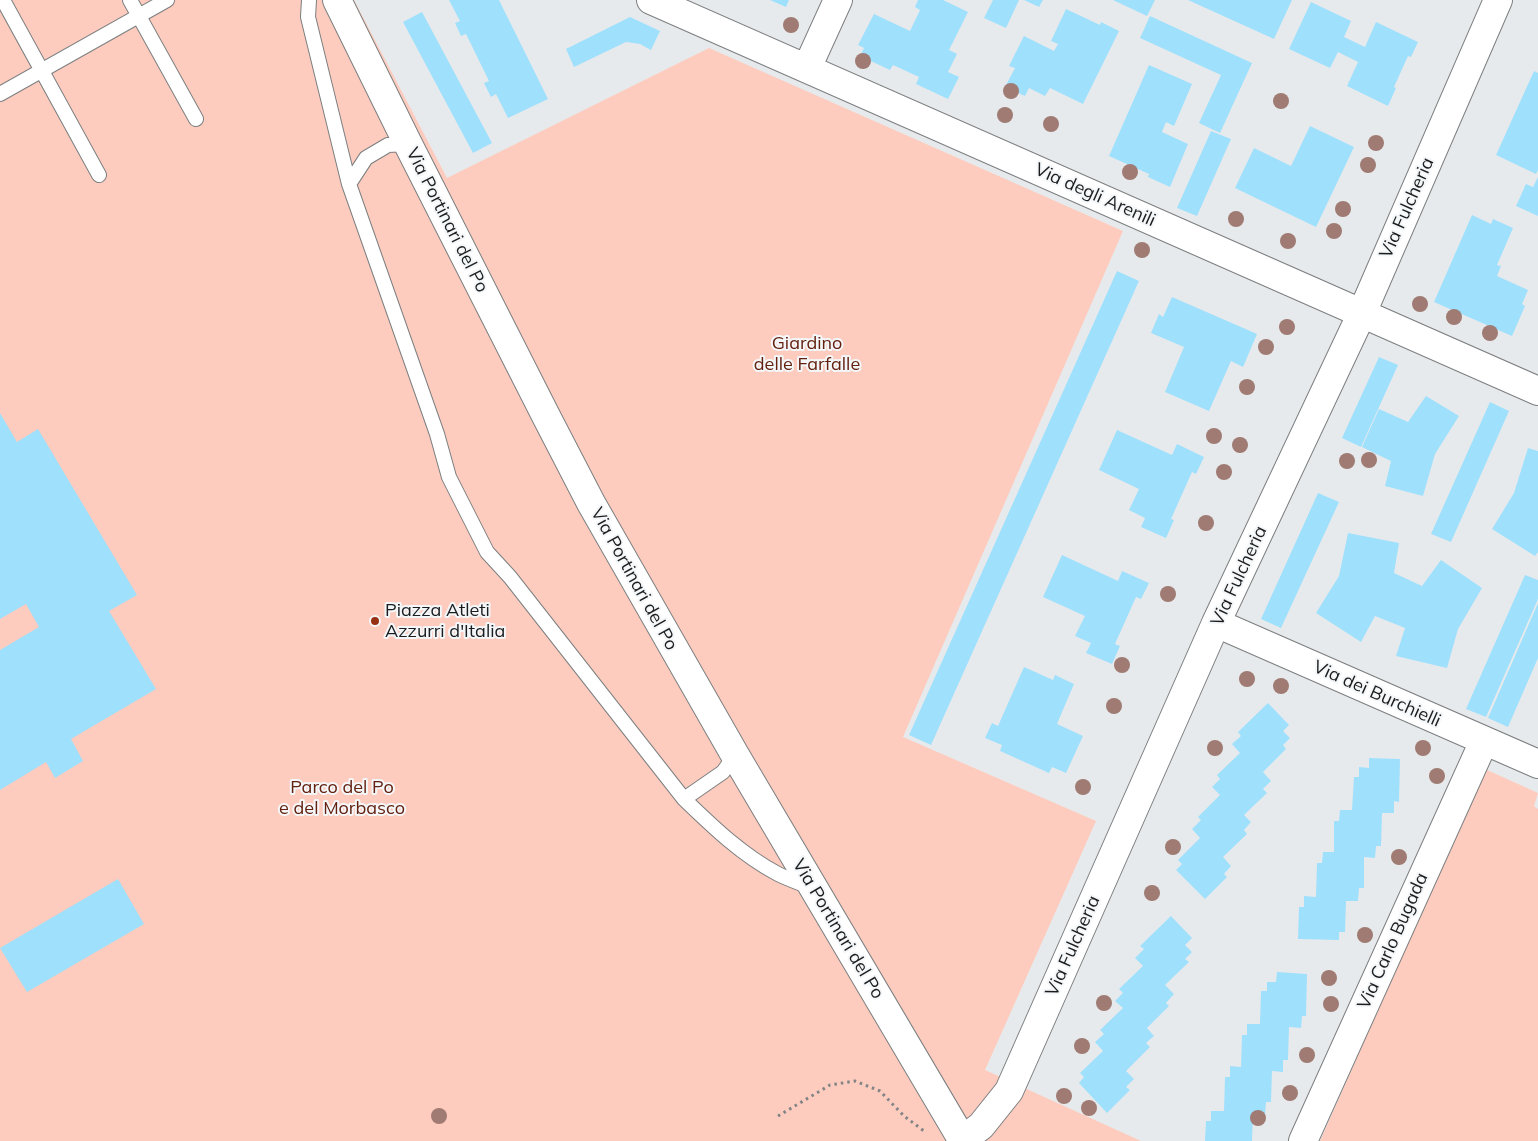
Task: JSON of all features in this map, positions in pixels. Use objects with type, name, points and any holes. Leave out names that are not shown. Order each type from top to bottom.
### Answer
[{"type":"street","name":"Via Portinari del Po","points":[[337,0],[541,407],[591,502],[735,755],[962,1140]]},
{"type":"street","name":"Via degli Arenili","points":[[651,0],[1538,391]]},
{"type":"street","points":[[807,68],[838,0]]},
{"type":"street","name":"Via Fulcheria","points":[[962,1140],[981,1126],[1009,1091],[1216,623],[1362,312],[1498,0]]},
{"type":"street","name":"Via dei Burchielli","points":[[1216,623],[1538,764]]},
{"type":"street","name":"Via Carlo Bugada","points":[[1303,1141],[1484,741]]},
{"type":"lane","points":[[3,0],[99,175]]},
{"type":"lane","points":[[130,0],[196,119]]},
{"type":"lane","points":[[0,94],[167,0]]},
{"type":"lane","points":[[309,0],[308,17],[349,184],[437,434],[449,477],[487,552],[510,577],[684,799],[744,853],[778,874],[814,889]]},
{"type":"lane","points":[[349,184],[366,158],[388,145],[408,144]]},
{"type":"lane","points":[[684,799],[723,772],[735,755]]},
{"type":"path","points":[[778,1116],[830,1085],[855,1081],[880,1091],[904,1116],[933,1138],[962,1140]]},
{"type":"green space","name":"Parco del Po e del Morbasco","points":[[0,0],[354,0],[447,178],[709,48],[1123,231],[903,737],[1096,821],[985,1070],[1141,1141],[0,1141]]},
{"type":"green space","points":[[1485,769],[1538,793],[1534,806],[1538,809],[1538,1141],[1320,1141]]},
{"type":"building","points":[[449,0],[499,0],[548,99],[508,118],[496,94],[491,97],[484,83],[489,81],[466,34],[461,36],[455,23],[460,21]]},
{"type":"building","points":[[770,0],[789,0],[786,7]]},
{"type":"building","points":[[918,0],[943,0],[968,12],[949,50],[957,54],[948,72],[959,77],[948,99],[916,84],[919,77],[893,65],[890,70],[860,56],[864,48],[858,45],[874,14],[910,31],[920,10],[915,7]]},
{"type":"building","points":[[993,0],[1019,0],[1006,28],[984,18]]},
{"type":"building","points":[[1024,0],[1043,0],[1039,7]]},
{"type":"building","points":[[1113,0],[1155,0],[1147,16]]},
{"type":"building","points":[[1188,0],[1292,0],[1274,39]]},
{"type":"building","points":[[1311,2],[1351,21],[1344,37],[1365,47],[1376,22],[1418,42],[1411,57],[1408,56],[1388,106],[1347,86],[1358,62],[1338,52],[1330,68],[1289,49]]},
{"type":"building","points":[[1066,9],[1100,25],[1101,22],[1119,31],[1083,104],[1050,88],[1045,96],[1029,88],[1025,96],[1005,87],[1015,68],[1009,66],[1024,36],[1054,51],[1058,44],[1051,41]]},
{"type":"building","points":[[422,12],[492,143],[473,153],[403,22]]},
{"type":"building","points":[[1150,16],[1252,63],[1220,133],[1199,123],[1221,75],[1140,38]]},
{"type":"building","points":[[630,17],[660,31],[651,50],[640,44],[626,42],[574,67],[566,49]]},
{"type":"building","points":[[1149,65],[1192,84],[1174,126],[1166,122],[1162,132],[1188,144],[1170,187],[1148,177],[1149,174],[1109,156]]},
{"type":"building","points":[[1534,71],[1538,73],[1538,170],[1536,174],[1496,155]]},
{"type":"building","points":[[1310,126],[1354,147],[1316,227],[1235,188],[1254,148],[1291,166]]},
{"type":"building","points":[[1211,131],[1231,139],[1197,216],[1177,208]]},
{"type":"building","points":[[1538,177],[1538,216],[1516,206],[1526,184],[1533,187]]},
{"type":"building","points":[[1472,215],[1491,224],[1493,219],[1513,228],[1497,265],[1501,266],[1497,276],[1528,290],[1522,304],[1525,306],[1512,336],[1434,302]]},
{"type":"building","points":[[1117,271],[1139,281],[931,745],[909,735]]},
{"type":"building","points":[[1172,297],[1257,334],[1243,367],[1231,361],[1209,411],[1165,392],[1184,347],[1151,333],[1159,314],[1163,317]]},
{"type":"building","points":[[1379,357],[1398,365],[1361,447],[1342,438]]},
{"type":"building","points":[[1426,396],[1459,416],[1435,454],[1423,496],[1385,486],[1391,461],[1362,447],[1379,409],[1408,422]]},
{"type":"building","points":[[1490,402],[1509,411],[1451,542],[1431,534]]},
{"type":"building","points":[[0,413],[17,442],[38,429],[137,595],[109,611],[156,689],[71,739],[83,761],[55,778],[46,762],[0,790],[0,650],[39,627],[26,604],[0,619]]},
{"type":"building","points":[[1117,430],[1172,455],[1177,444],[1204,457],[1196,474],[1192,472],[1171,519],[1174,520],[1166,538],[1141,527],[1145,518],[1129,510],[1139,489],[1099,470]]},
{"type":"building","points":[[1528,448],[1538,451],[1538,552],[1535,556],[1492,529],[1514,493]]},
{"type":"building","points":[[1318,493],[1339,502],[1281,628],[1261,619]]},
{"type":"building","points":[[1348,533],[1399,543],[1394,573],[1422,586],[1441,560],[1482,588],[1458,629],[1447,668],[1396,656],[1405,628],[1375,616],[1361,642],[1316,613],[1339,576]]},
{"type":"building","points":[[1062,555],[1118,581],[1122,571],[1149,583],[1141,599],[1136,597],[1115,644],[1120,646],[1112,664],[1086,653],[1091,643],[1075,636],[1085,616],[1043,597]]},
{"type":"building","points":[[1525,575],[1538,580],[1538,599],[1486,717],[1466,709]]},
{"type":"building","points":[[1538,603],[1538,658],[1508,727],[1488,718]]},
{"type":"building","points":[[1024,667],[1053,680],[1055,675],[1074,684],[1057,724],[1083,736],[1066,773],[1052,767],[1049,773],[1000,751],[1002,745],[985,738],[992,723],[998,726]]},
{"type":"building","points":[[1268,703],[1289,725],[1283,731],[1290,738],[1283,745],[1286,749],[1263,772],[1271,781],[1263,789],[1267,793],[1244,815],[1251,822],[1244,830],[1247,834],[1223,857],[1231,866],[1224,874],[1227,877],[1205,899],[1176,870],[1182,864],[1178,860],[1200,838],[1192,829],[1201,820],[1198,817],[1220,795],[1212,787],[1220,779],[1217,775],[1240,753],[1232,744],[1241,736],[1238,732]]},
{"type":"building","points":[[1369,758],[1400,759],[1399,802],[1394,801],[1394,813],[1382,813],[1381,846],[1376,846],[1375,858],[1364,857],[1364,888],[1359,888],[1358,901],[1346,901],[1345,932],[1339,932],[1339,940],[1298,939],[1299,907],[1304,907],[1304,896],[1316,897],[1317,863],[1322,863],[1323,852],[1334,852],[1334,821],[1339,821],[1340,810],[1352,810],[1354,777],[1359,777],[1359,767],[1369,768]]},
{"type":"building","points":[[118,879],[144,924],[27,992],[0,948]]},
{"type":"building","points":[[1171,916],[1192,938],[1185,945],[1192,952],[1185,959],[1189,962],[1165,985],[1174,994],[1166,1003],[1169,1006],[1147,1028],[1154,1036],[1146,1043],[1150,1047],[1126,1071],[1134,1079],[1126,1087],[1130,1090],[1107,1113],[1079,1083],[1084,1077],[1080,1073],[1103,1051],[1095,1042],[1104,1034],[1100,1030],[1123,1008],[1115,1001],[1123,993],[1119,989],[1143,966],[1135,958],[1144,949],[1140,946]]},
{"type":"building","points":[[1277,972],[1307,974],[1306,1016],[1302,1016],[1301,1028],[1289,1027],[1288,1060],[1283,1060],[1283,1072],[1272,1071],[1271,1102],[1266,1102],[1265,1115],[1253,1114],[1252,1141],[1205,1141],[1206,1121],[1211,1121],[1211,1111],[1224,1111],[1225,1077],[1230,1077],[1230,1066],[1241,1067],[1242,1035],[1247,1035],[1247,1024],[1260,1024],[1261,991],[1267,991],[1267,982],[1276,982]]},
{"type":"place","name":"Piazza Atleti Azzurri d'Italia","points":[[375,621]]},
{"type":"park label","name":"Giardino delle Farfalle","points":[[807,354]]}]
